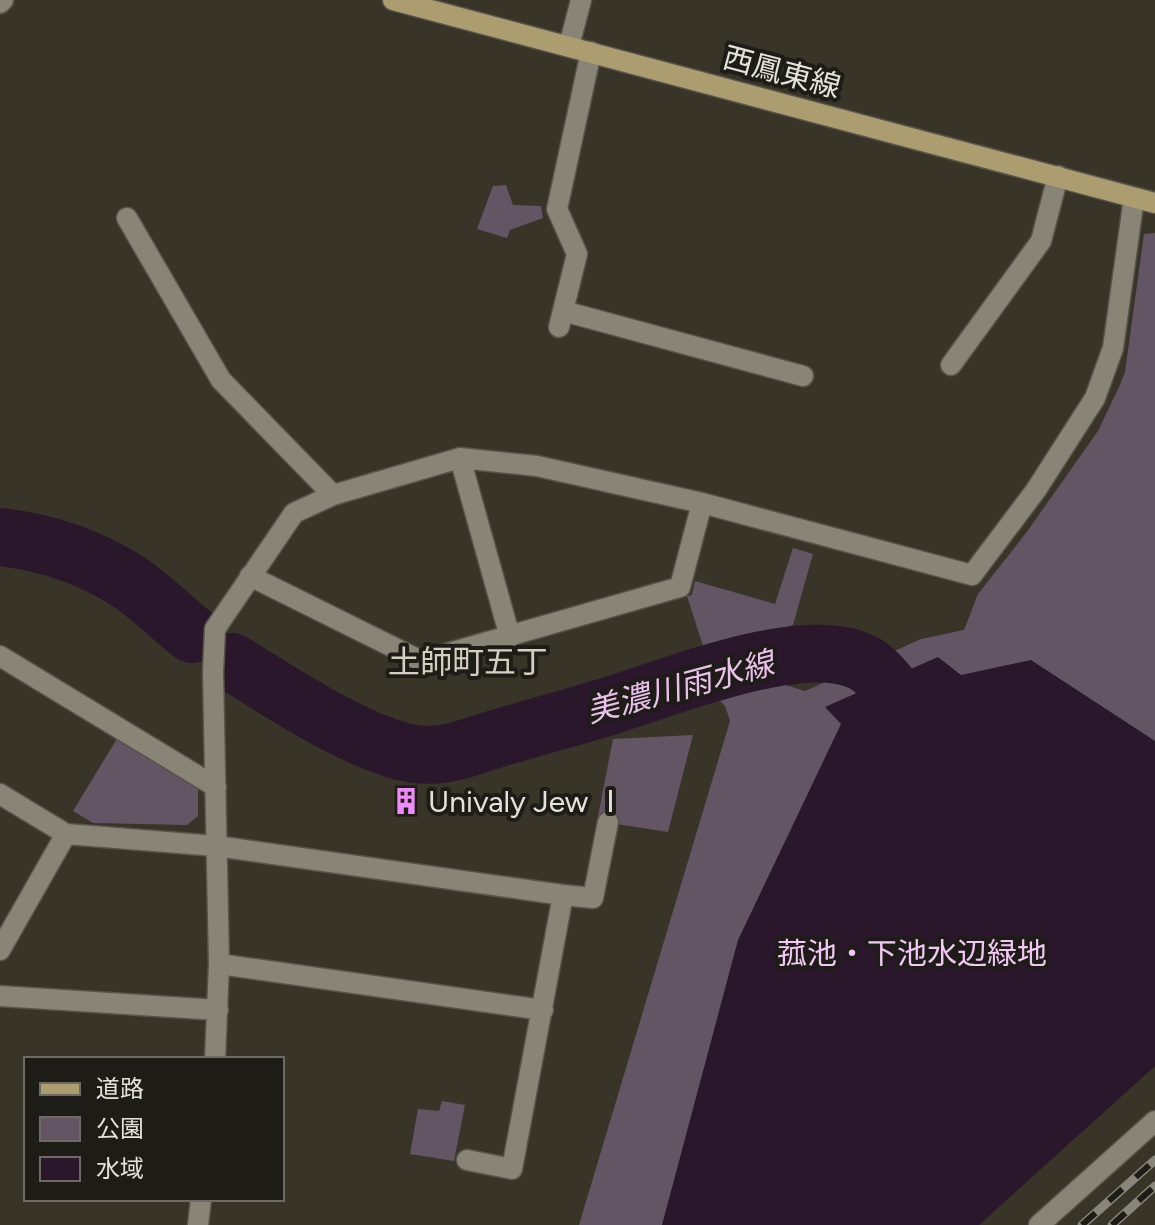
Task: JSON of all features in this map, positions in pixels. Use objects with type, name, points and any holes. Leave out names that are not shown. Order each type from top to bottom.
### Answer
[{"type":"main road","name":"西鳳東線","points":[[393,0],[1155,203]]},
{"type":"street","points":[[569,46],[581,0]]},
{"type":"street","points":[[591,52],[557,209],[577,254],[561,319],[803,376]]},
{"type":"street","points":[[951,365],[1041,241],[1058,176]]},
{"type":"street","points":[[215,1057],[219,964],[213,672],[215,629],[294,513],[333,495],[460,458],[537,466],[702,503],[972,575],[1036,490],[1095,398],[1113,348],[1134,198]]},
{"type":"street","points":[[127,218],[221,380],[333,495]]},
{"type":"street","points":[[460,458],[510,637]]},
{"type":"street","points":[[250,576],[421,661],[680,587],[702,503]]},
{"type":"street","points":[[0,656],[216,787]]},
{"type":"street","points":[[0,794],[66,834],[216,846],[593,898],[608,822]]},
{"type":"street","points":[[0,950],[66,834]]},
{"type":"street","points":[[467,1160],[512,1169],[563,895]]},
{"type":"street","points":[[219,964],[543,1010]]},
{"type":"street","points":[[0,996],[218,1010]]},
{"type":"street","points":[[1039,1225],[1155,1121]]},
{"type":"street","points":[[198,1225],[201,1201]]},
{"type":"green space","points":[[506,185],[513,205],[541,206],[543,218],[510,230],[507,238],[477,229],[493,186]]},
{"type":"green space","name":"菰池・下池水辺緑地","points":[[1155,233],[1155,1060],[975,1225],[579,1225],[730,721],[725,706],[715,696],[782,684],[805,691],[921,639],[964,630],[978,594],[1026,533],[1098,431],[1125,372],[1144,234]]},
{"type":"green space","points":[[793,548],[813,554],[793,625],[705,652],[687,596],[692,595],[695,581],[775,604]]},
{"type":"green space","points":[[693,735],[668,832],[597,821],[613,739]]},
{"type":"green space","points":[[118,737],[198,786],[198,816],[187,825],[93,823],[73,811]]},
{"type":"green space","points":[[442,1101],[465,1105],[454,1161],[410,1154],[418,1109],[439,1111]]},
{"type":"water","name":"菰池・下池水辺緑地","points":[[938,657],[961,675],[1031,660],[1155,741],[1155,1066],[979,1225],[662,1225],[738,940],[841,724],[825,707]]},
{"type":"waterway","name":"美濃川雨水線","points":[[0,537],[51,547],[99,565],[137,588],[192,634]]},
{"type":"waterway","name":"美濃川雨水線","points":[[232,662],[346,729],[394,749],[428,755],[458,751],[737,666],[806,654],[836,655],[862,662],[881,677],[931,746]]},
{"type":"railway","points":[[1082,1225],[1155,1160]]},
{"type":"railway","points":[[1112,1225],[1155,1186]]},
{"type":"place","name":"Univaly Jew Ⅰ","points":[[406,801]]},
{"type":"district","name":"土師町五丁","points":[[468,662]]}]
